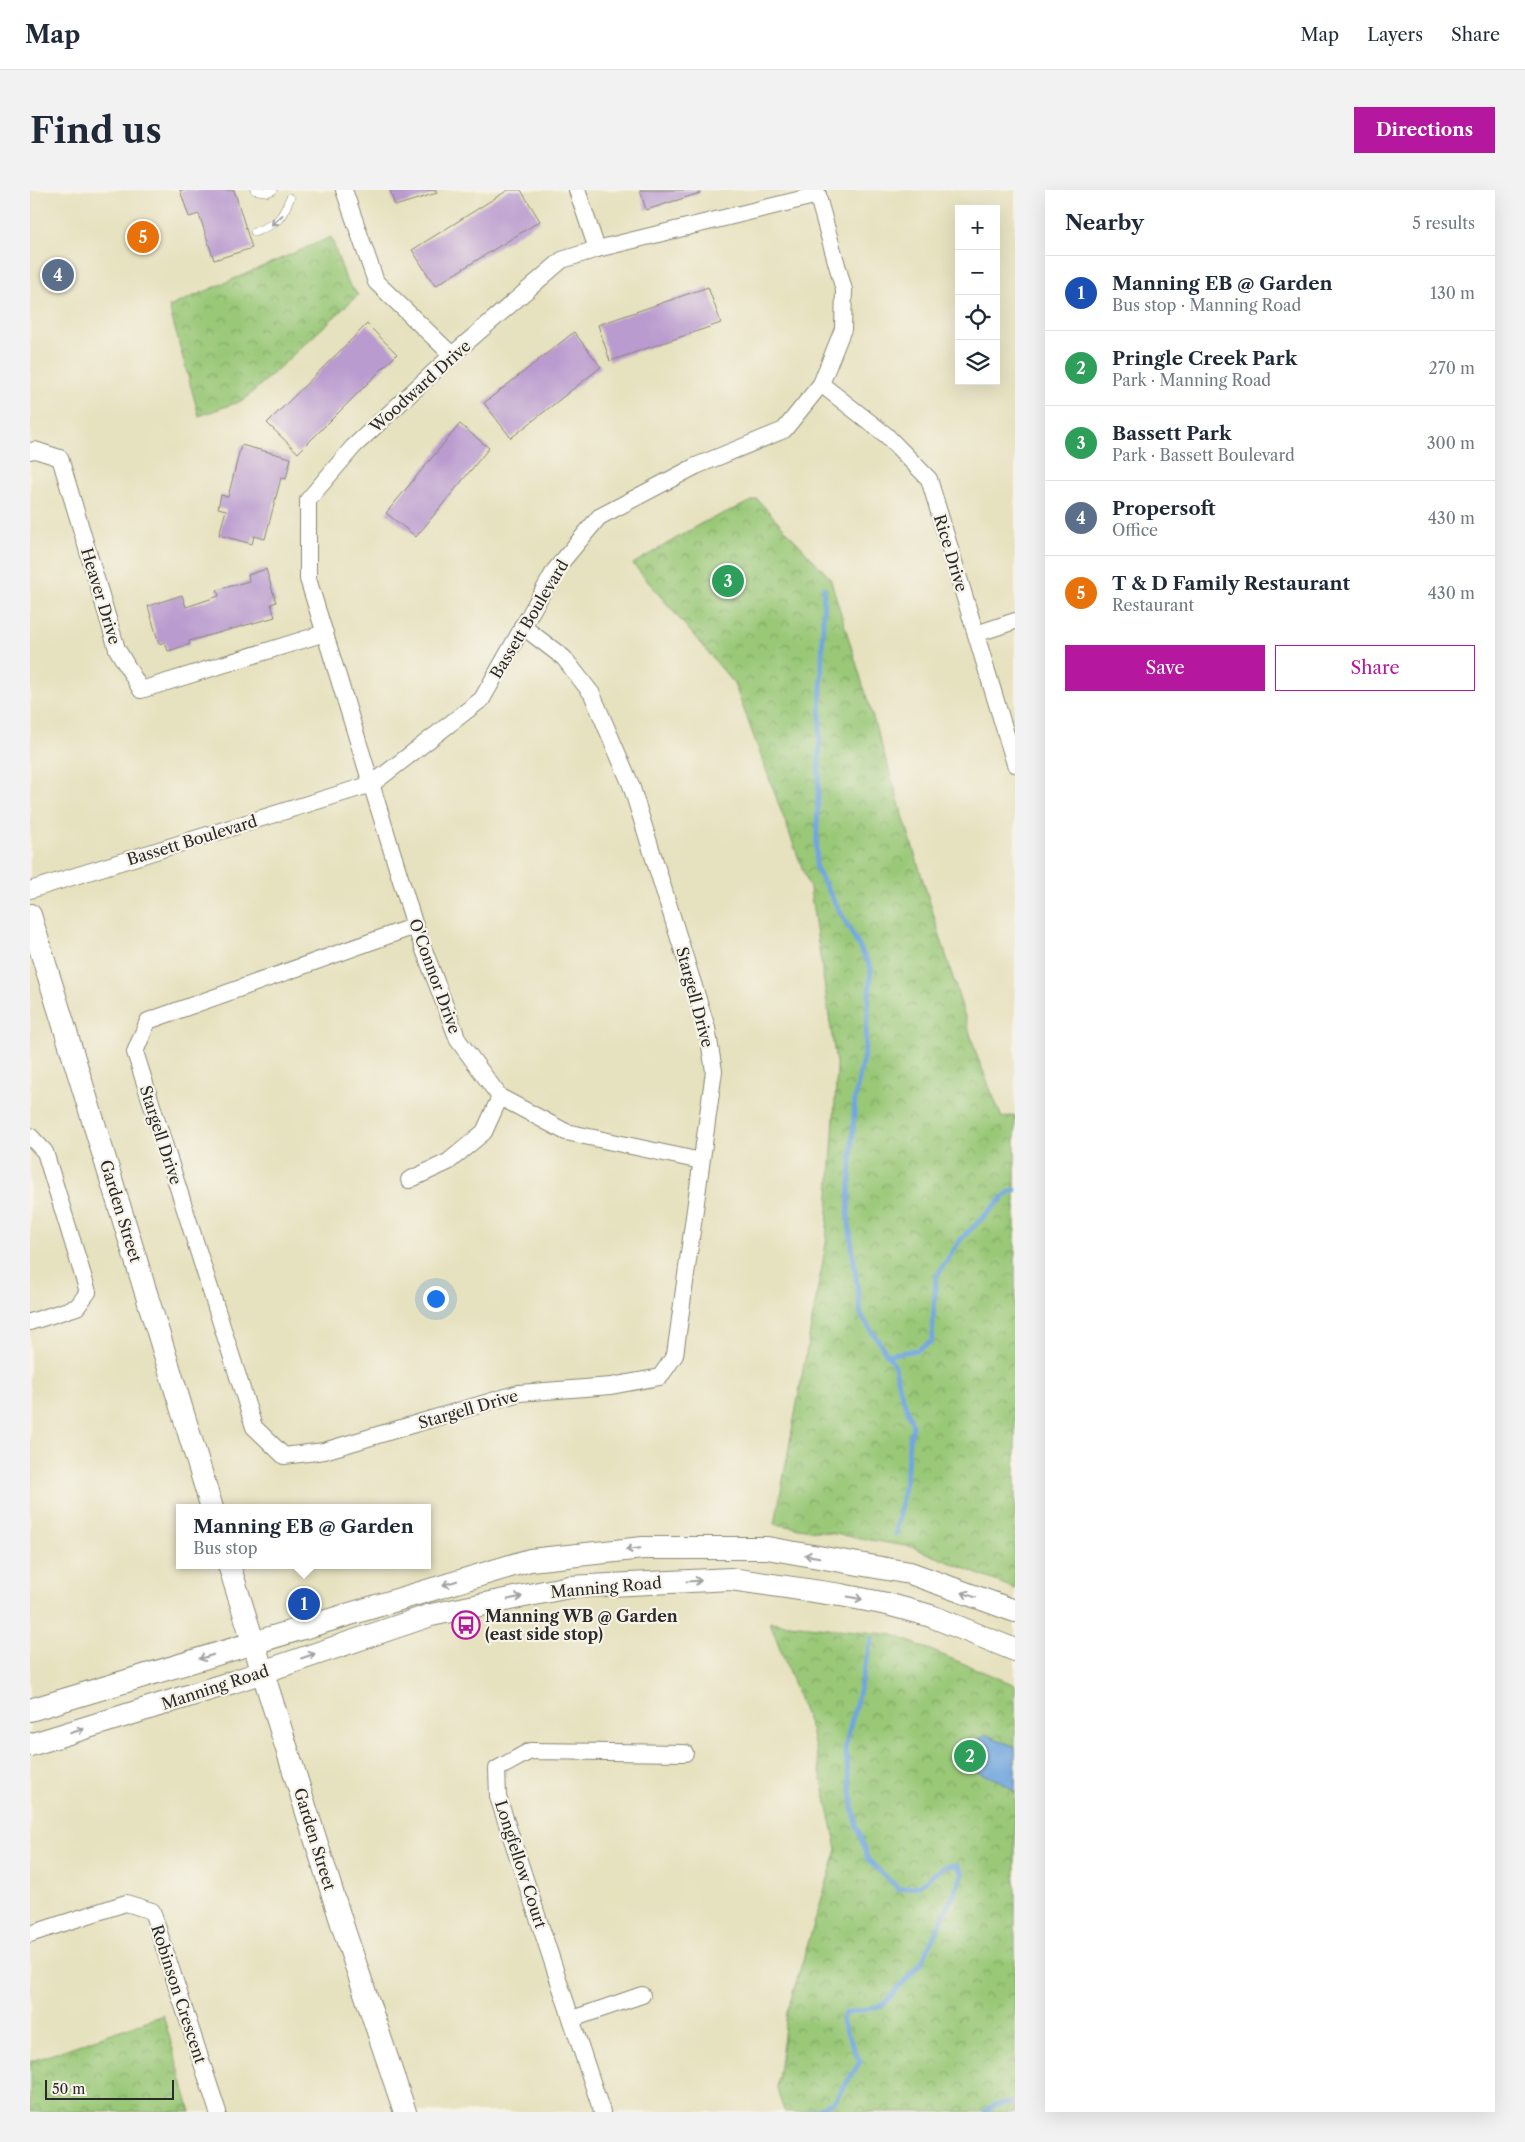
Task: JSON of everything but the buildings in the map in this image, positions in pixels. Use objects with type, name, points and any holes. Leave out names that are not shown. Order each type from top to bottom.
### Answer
[{"type":"main road","name":"Garden Street","points":[[30,915],[211,1504]]},
{"type":"main road","name":"Manning Road","points":[[30,1710],[530,1560],[643,1548],[767,1548],[910,1574],[1015,1611]]},
{"type":"main road","name":"Garden Street","points":[[230,1569],[343,1927],[405,2112]]},
{"type":"main road","name":"Manning Road","points":[[30,1745],[262,1672],[431,1615],[569,1587],[731,1580],[841,1595],[887,1604],[931,1616],[1015,1650]]},
{"type":"street","points":[[344,190],[376,282],[452,355]]},
{"type":"street","points":[[577,190],[597,249]]},
{"type":"street","name":"Woodward Drive","points":[[372,784],[308,579],[308,500],[353,447],[452,355],[562,260],[597,249],[817,192]]},
{"type":"street","name":"Bassett Boulevard","points":[[30,890],[372,784],[482,699],[555,570],[600,517],[696,466],[784,430],[821,384],[843,328],[844,290],[817,192]]},
{"type":"street","name":"Rice Drive","points":[[821,384],[886,435],[928,480],[1015,764]]},
{"type":"street","name":"Heaver Drive","points":[[30,452],[35,450],[60,458],[117,649],[141,690],[325,634]]},
{"type":"street","points":[[976,634],[1015,621]]},
{"type":"street","name":"Stargell Drive","points":[[415,926],[148,1021],[134,1052],[254,1427],[284,1456],[324,1451],[519,1393],[611,1386],[660,1377],[676,1354],[714,1072],[707,1028],[631,785],[592,694],[564,658],[522,626]]},
{"type":"street","name":"O'Connor Drive","points":[[372,784],[415,926],[458,1040],[500,1097],[566,1132],[701,1161]]},
{"type":"street","points":[[409,1180],[448,1162],[484,1132],[500,1097]]},
{"type":"street","points":[[30,1136],[45,1152],[88,1292],[77,1307],[30,1322]]},
{"type":"street","name":"Longfellow Court","points":[[602,2112],[498,1797],[496,1768],[530,1752],[684,1753]]},
{"type":"street","name":"Robinson Crescent","points":[[30,1934],[126,1903],[152,1911],[218,2112]]},
{"type":"street","points":[[572,2019],[642,1995]]},
{"type":"lane","points":[[255,190],[268,192],[273,190]]},
{"type":"lane","points":[[255,232],[276,224],[284,214],[290,198]]},
{"type":"green space","points":[[331,237],[346,280],[358,295],[244,400],[199,416],[169,307]]},
{"type":"green space","points":[[757,499],[830,578],[977,1056],[1002,1118],[1015,1115],[1015,1589],[912,1547],[775,1524],[826,1244],[837,1069],[810,889],[734,683],[633,564],[702,523]]},
{"type":"green space","points":[[770,1622],[894,1635],[1015,1685],[1015,2112],[784,2112],[777,2088],[787,2012],[837,1849],[811,1730]]},
{"type":"green space","points":[[163,2015],[191,2112],[30,2112],[30,2062]]},
{"type":"water","points":[[985,1734],[1015,1747],[1015,1792],[1002,1782],[971,1769],[980,1739]]},
{"type":"waterway","points":[[824,588],[816,868],[871,968],[865,1049],[855,1098],[848,1216],[861,1315],[895,1366],[898,1384],[913,1426],[896,1534]]},
{"type":"waterway","points":[[887,1355],[917,1350],[932,1341],[936,1277],[961,1239],[1009,1192],[1015,1190]]},
{"type":"waterway","points":[[809,2112],[834,2102],[860,2062],[842,2021],[844,2014],[882,2006],[922,1962],[963,1874],[957,1865],[944,1867],[918,1886],[899,1889],[868,1860],[855,1820],[845,1748],[872,1638]]},
{"type":"waterway","points":[[985,2112],[994,2105],[1015,2102]]},
{"type":"place","name":"T & D Family Restaurant","points":[[143,237]]},
{"type":"place","name":"Propersoft","points":[[58,275]]},
{"type":"place","name":"Bassett Park","points":[[728,581]]},
{"type":"place","name":"Manning EB @ Garden","points":[[304,1604]]},
{"type":"place","name":"Manning WB @ Garden (east side stop)","points":[[466,1625]]},
{"type":"place","name":"Pringle Creek Park","points":[[970,1756]]}]
